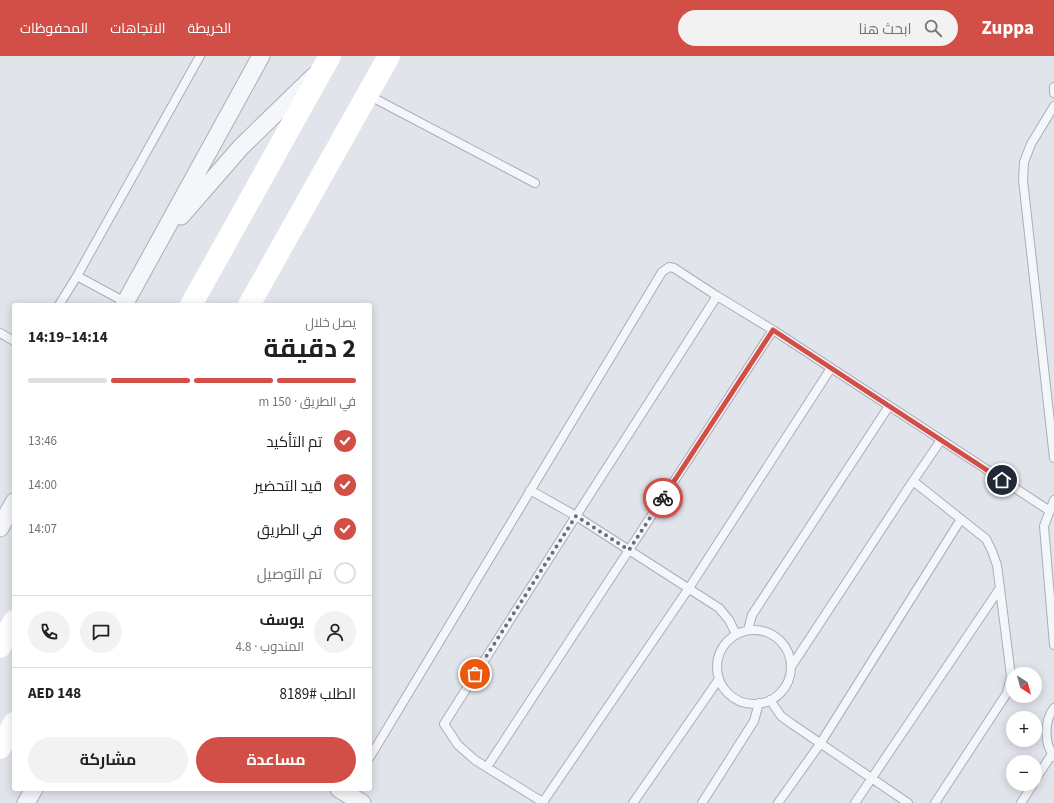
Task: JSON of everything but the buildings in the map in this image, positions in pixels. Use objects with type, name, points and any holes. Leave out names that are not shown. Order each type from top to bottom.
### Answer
[{"type":"main road","points":[[250,303],[389,56]]},
{"type":"main road","points":[[192,303],[327,61]]},
{"type":"main road","points":[[0,646],[12,625]]},
{"type":"main road","points":[[0,748],[12,727]]},
{"type":"street","points":[[124,303],[258,57]]},
{"type":"street","points":[[158,242],[241,147],[327,61]]},
{"type":"street","points":[[0,528],[12,506]]},
{"type":"street","points":[[26,803],[33,791]]},
{"type":"lane","points":[[59,303],[200,56]]},
{"type":"lane","points":[[1054,87],[1054,93]]},
{"type":"lane","points":[[367,94],[535,183]]},
{"type":"lane","points":[[1054,106],[1031,144],[1024,162],[1023,180],[1054,458]]},
{"type":"lane","points":[[372,754],[662,272],[669,267],[674,268],[773,330],[1050,511]]},
{"type":"lane","points":[[76,276],[124,303]]},
{"type":"lane","points":[[717,296],[444,724],[458,744],[475,760],[544,803],[689,588],[831,368]]},
{"type":"lane","points":[[487,767],[773,330]]},
{"type":"lane","points":[[0,333],[12,340]]},
{"type":"lane","points":[[748,630],[752,615],[889,406]]},
{"type":"lane","points":[[791,667],[789,654],[782,643],[773,635],[761,630],[748,630],[736,634],[725,642],[719,654],[717,666],[719,679],[725,690],[735,699],[747,703],[760,703],[770,700],[782,691],[788,680],[791,667],[941,440]]},
{"type":"lane","points":[[912,482],[986,539],[997,566],[1010,676],[1007,692],[935,803]]},
{"type":"lane","points":[[530,490],[576,516],[719,608],[729,620],[736,634]]},
{"type":"lane","points":[[1054,500],[1044,526],[1054,645]]},
{"type":"lane","points":[[778,803],[820,744],[961,519]]},
{"type":"lane","points":[[855,803],[1000,588]]},
{"type":"lane","points":[[633,803],[719,679]]},
{"type":"lane","points":[[770,700],[781,716],[908,803]]},
{"type":"lane","points":[[702,803],[754,721],[760,703]]},
{"type":"lane","points":[[1042,770],[1053,755],[1047,744],[1046,732],[1047,721],[1054,708]]},
{"type":"lane","points":[[1021,803],[1029,791]]},
{"type":"way so far","points":[[475,674],[576,516],[629,550],[663,498]]},
{"type":"route","points":[[663,498],[773,330],[1002,480]]}]
